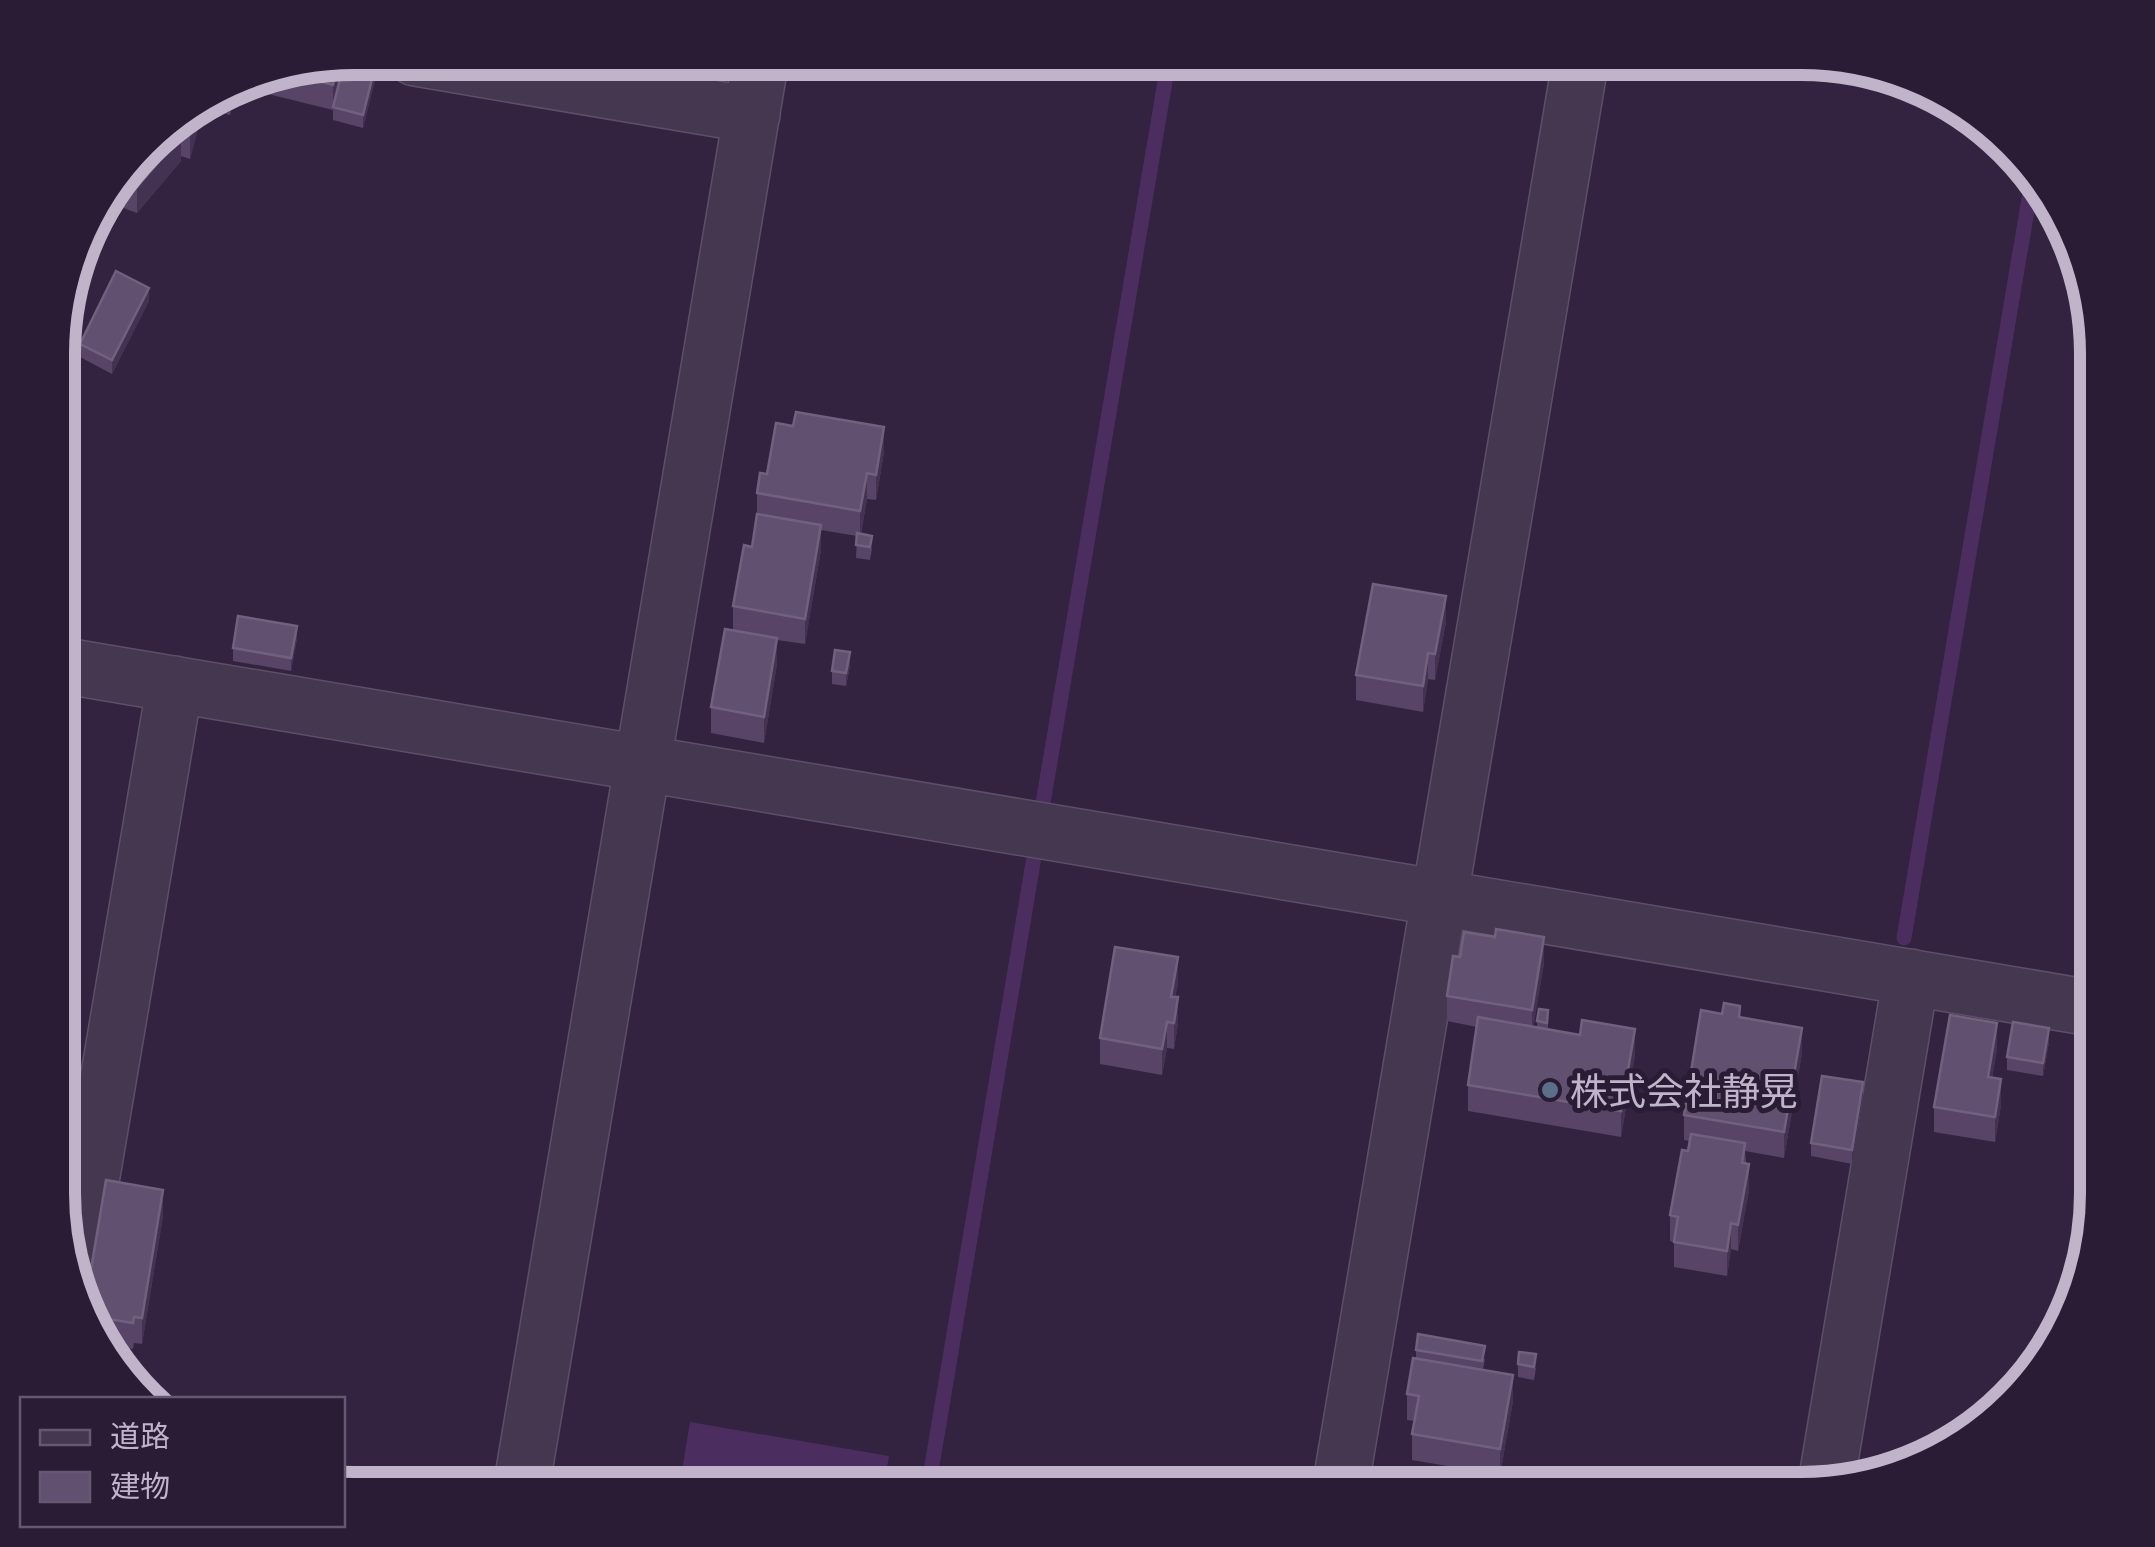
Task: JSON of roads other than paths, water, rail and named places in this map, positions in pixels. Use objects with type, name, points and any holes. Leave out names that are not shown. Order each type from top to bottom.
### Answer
[{"type":"street","points":[[516,75],[752,115]]},
{"type":"street","points":[[524,1471],[759,75]]},
{"type":"street","points":[[1343,1472],[1578,76]]},
{"type":"street","points":[[75,668],[2079,1006]]},
{"type":"street","points":[[80,1247],[175,684]]},
{"type":"street","points":[[1828,1470],[1911,978]]},
{"type":"waterway","points":[[1043,803],[1166,76]]},
{"type":"waterway","points":[[1904,938],[2030,195]]},
{"type":"waterway","points":[[931,1471],[1034,857]]},
{"type":"place","name":"株式会社静晃","points":[[1550,1090]]}]
